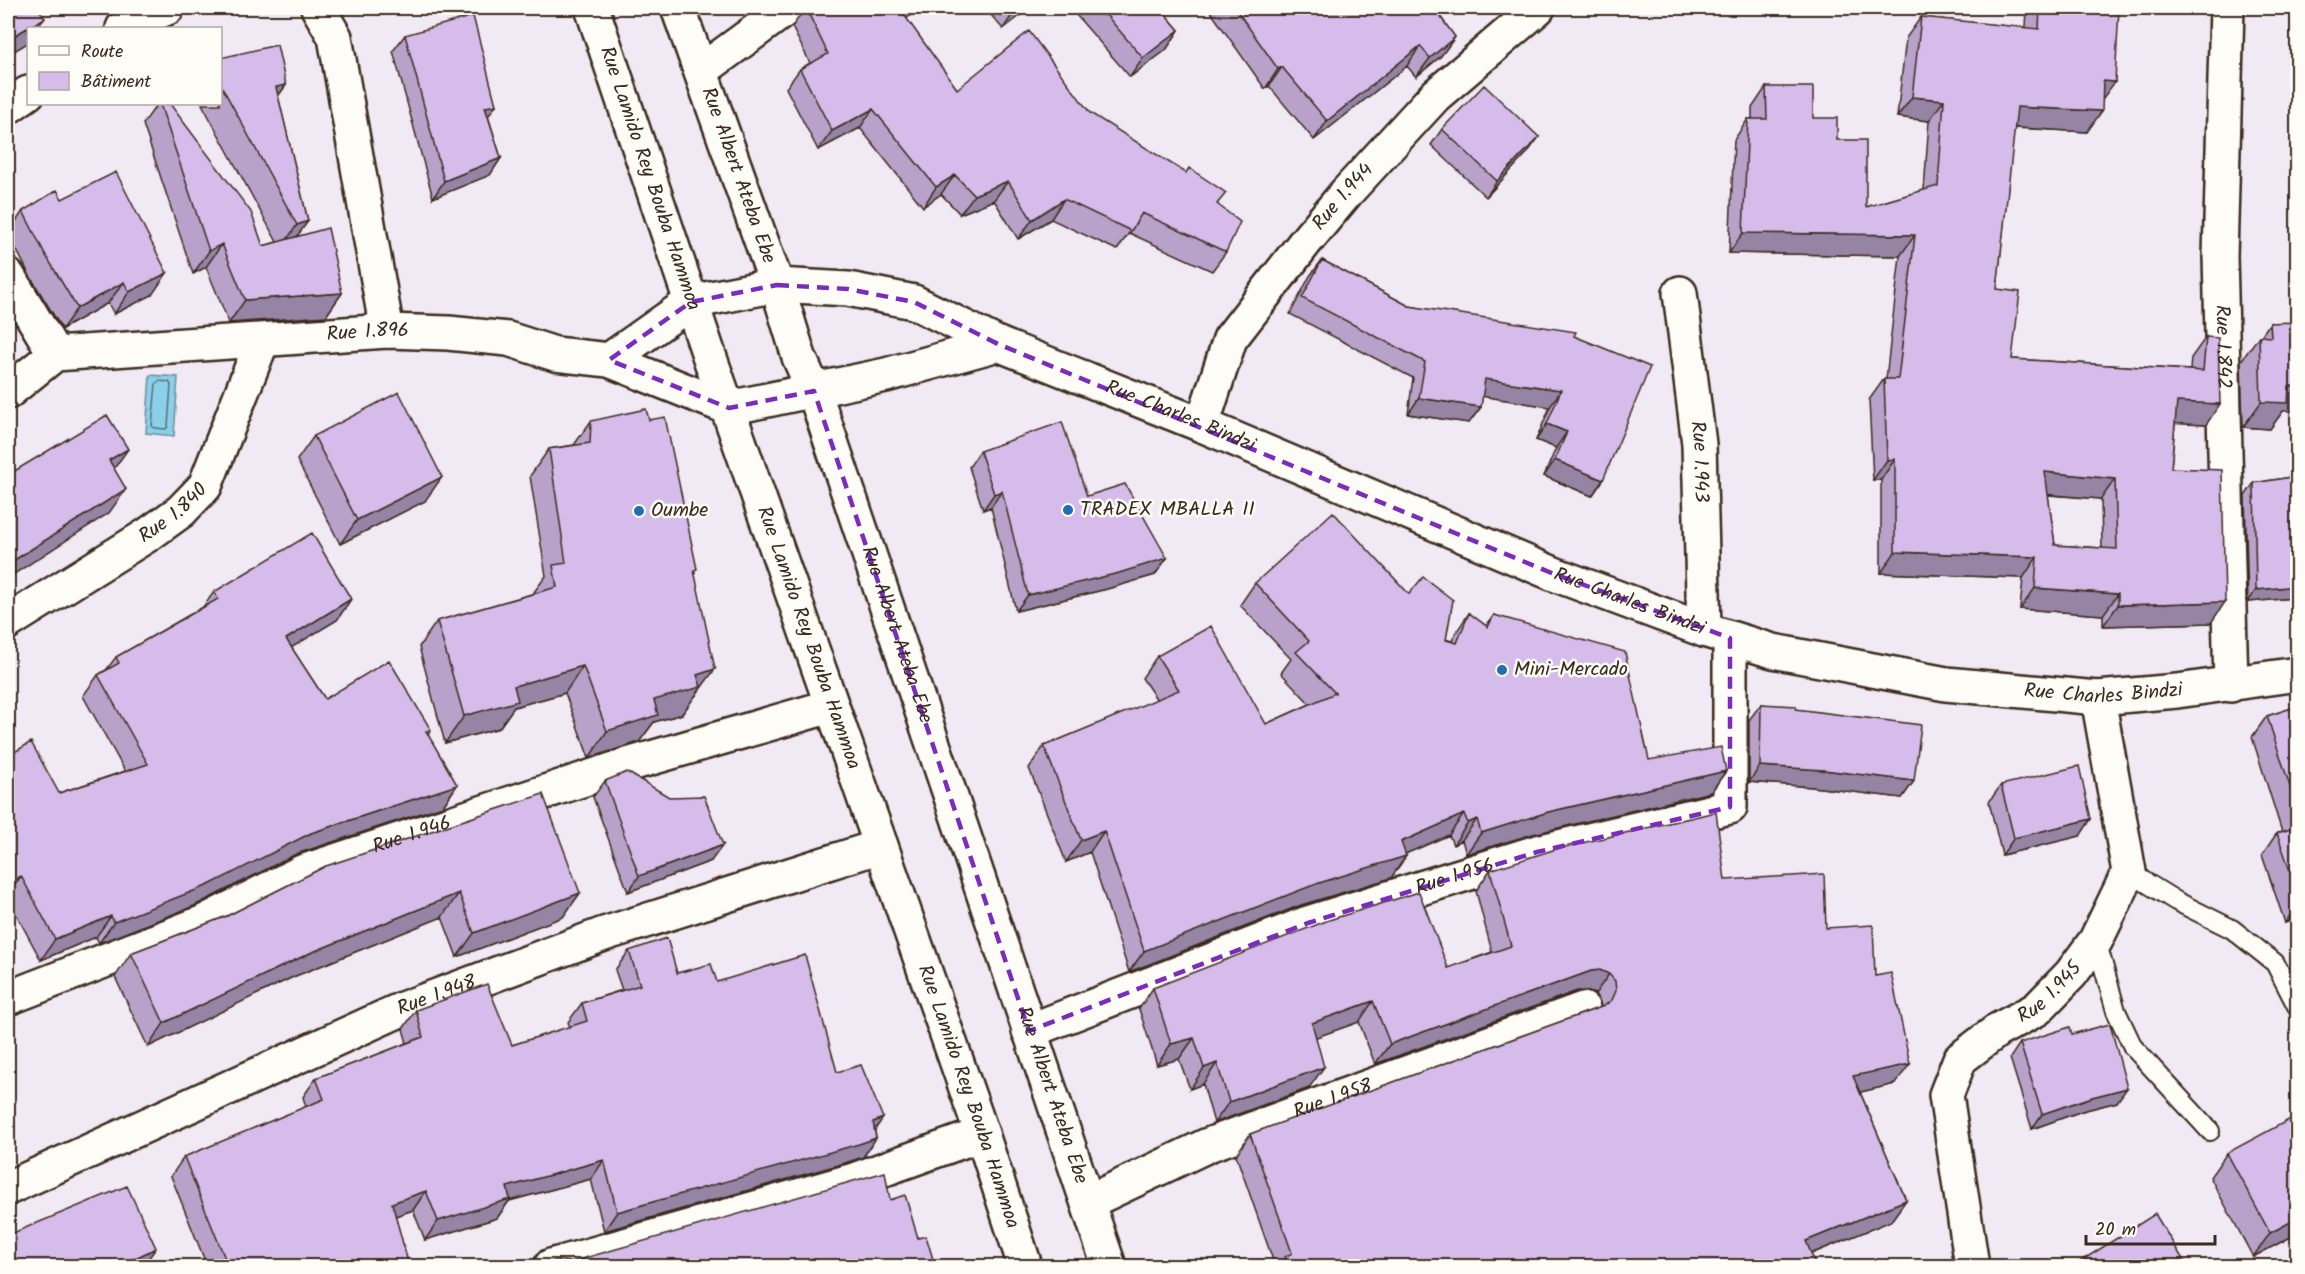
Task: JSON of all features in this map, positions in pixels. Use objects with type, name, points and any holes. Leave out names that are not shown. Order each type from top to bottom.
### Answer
[{"type":"main road","points":[[124,27],[131,22],[167,8]]},
{"type":"main road","points":[[318,8],[335,37],[387,331]]},
{"type":"main road","name":"Rue Lamido Rey Bouba Hammoa","points":[[592,8],[691,302],[982,1134],[1025,1266]]},
{"type":"main road","name":"Rue Albert Ateba Ebe","points":[[678,8],[777,285],[799,357],[814,391],[1109,1266]]},
{"type":"main road","points":[[700,71],[787,8]]},
{"type":"main road","name":"Rue 1.944","points":[[1202,425],[1230,339],[1306,241],[1346,193],[1435,96],[1538,8]]},
{"type":"main road","name":"Rue 1.842","points":[[2227,8],[2220,256],[2231,685]]},
{"type":"main road","points":[[8,107],[27,94]]},
{"type":"main road","points":[[8,276],[55,354],[8,392]]},
{"type":"main road","name":"Rue Charles Bindzi","points":[[609,360],[691,302],[777,285],[848,289],[914,302],[998,344],[1202,425],[1554,574],[1717,634],[1773,651],[1946,684],[2098,698],[2231,685],[2298,674]]},
{"type":"main road","name":"Rue 1.943","points":[[1680,293],[1700,444],[1717,634]]},
{"type":"main road","name":"Rue 1.896","points":[[55,354],[387,331],[448,333],[508,339],[555,354],[609,360],[729,408]]},
{"type":"main road","name":"Rue 1.840","points":[[8,622],[149,534],[181,511],[205,486],[262,341]]},
{"type":"main road","points":[[729,408],[886,375],[998,344]]},
{"type":"main road","name":"Rue 1.956","points":[[1029,1031],[1308,923],[1537,852],[1730,807],[1717,634]]},
{"type":"main road","points":[[2098,698],[2129,872]]},
{"type":"main road","name":"Rue 1.946","points":[[8,998],[202,922],[302,872],[627,765],[831,706]]},
{"type":"main road","name":"Rue 1.948","points":[[8,1188],[402,1010],[604,934],[881,846]]},
{"type":"main road","name":"Rue 1.945","points":[[1972,1266],[1946,1095],[1960,1059],[1998,1030],[2037,1009],[2071,974],[2096,940],[2129,872]]},
{"type":"main road","name":"Rue 1.958","points":[[1088,1202],[1208,1145],[1583,1009]]},
{"type":"main road","points":[[551,1266],[851,1181],[982,1134]]},
{"type":"lane","points":[[2129,872],[2176,901],[2232,929],[2275,963],[2298,1008]]},
{"type":"lane","points":[[2096,940],[2116,1011],[2133,1047],[2210,1131]]},
{"type":"highlighted area","points":[[777,285],[848,289],[914,302],[998,344],[1554,574],[1730,638],[1730,807],[1537,852],[1308,923],[1029,1031],[814,391],[729,408],[609,360],[691,302]]},
{"type":"water","points":[[150,375],[178,377],[174,436],[146,433]]},
{"type":"building","points":[[8,8],[38,8],[45,18],[8,39]]},
{"type":"building","points":[[806,8],[908,8],[902,12],[957,89],[1029,31],[1090,113],[1186,173],[1189,168],[1226,193],[1217,204],[1240,222],[1226,252],[1142,213],[1131,231],[1064,199],[1032,220],[1008,181],[974,195],[955,175],[936,187],[873,109],[832,131],[800,69],[828,54]]},
{"type":"building","points":[[1100,8],[1160,8],[1179,30],[1143,58]]},
{"type":"building","points":[[1235,8],[1434,8],[1455,37],[1430,58],[1420,46],[1327,121],[1282,67],[1278,69]]},
{"type":"building","points":[[2040,8],[2119,8],[2115,82],[2103,81],[2102,111],[2017,107],[1997,289],[2020,292],[2012,359],[2203,371],[2206,337],[2218,338],[2220,404],[2177,402],[2171,468],[2222,470],[2225,602],[2118,605],[2118,594],[2035,588],[2037,557],[1895,552],[1895,459],[1887,460],[1884,379],[1898,379],[1915,235],[1743,233],[1748,119],[1767,119],[1766,87],[1813,87],[1813,118],[1837,118],[1837,140],[1866,140],[1866,207],[1938,186],[1944,100],[1912,97],[1921,17],[2039,29]],"holes":[[[2045,472],[2115,479],[2117,549],[2055,545]]]},
{"type":"building","points":[[473,16],[496,105],[485,107],[501,158],[444,181],[405,35]]},
{"type":"building","points":[[277,45],[286,85],[276,87],[308,221],[297,225],[222,87],[222,58]]},
{"type":"building","points":[[1484,85],[1539,137],[1497,181],[1442,129]]},
{"type":"building","points":[[160,105],[171,105],[251,212],[263,246],[328,228],[342,293],[245,300],[222,244],[209,251]]},
{"type":"building","points":[[116,172],[167,273],[129,292],[124,282],[77,308],[23,211],[57,190],[62,199]]},
{"type":"building","points":[[1322,260],[1409,306],[1576,332],[1574,336],[1650,367],[1603,480],[1555,460],[1567,432],[1547,424],[1561,390],[1485,379],[1481,407],[1419,398],[1425,362],[1302,298]]},
{"type":"building","points":[[2298,322],[2298,386],[2289,386],[2288,403],[2261,402],[2259,336],[2271,337],[2270,323]]},
{"type":"building","points":[[399,392],[442,477],[357,520],[314,436]]},
{"type":"building","points":[[646,409],[649,420],[665,417],[697,569],[694,570],[715,669],[697,675],[701,687],[654,700],[658,715],[607,731],[583,666],[514,686],[518,701],[464,716],[437,621],[557,587],[553,565],[566,563],[549,449],[590,443],[591,421]]},
{"type":"building","points":[[107,415],[128,449],[109,460],[126,489],[8,564],[8,475]]},
{"type":"building","points":[[1062,422],[1087,496],[1125,484],[1167,558],[1119,573],[1028,595],[1002,491],[994,494],[980,451]]},
{"type":"building","points":[[2298,476],[2298,586],[2256,590],[2254,483]]},
{"type":"building","points":[[1333,512],[1409,594],[1423,577],[1453,600],[1446,640],[1457,643],[1469,613],[1488,627],[1494,615],[1625,652],[1649,760],[1721,747],[1726,771],[1548,812],[1481,833],[1477,819],[1468,823],[1464,814],[1401,842],[1406,856],[1316,884],[1144,951],[1104,831],[1081,840],[1044,746],[1179,690],[1157,656],[1211,626],[1266,724],[1335,693],[1296,652],[1309,641],[1255,583]]},
{"type":"building","points":[[312,533],[351,599],[286,639],[325,699],[389,660],[431,730],[426,731],[457,785],[311,833],[209,885],[114,922],[111,916],[55,939],[21,876],[8,884],[8,756],[31,742],[59,793],[148,764],[98,675],[119,663],[116,657],[218,599],[214,592]]},
{"type":"building","points":[[1761,704],[1796,706],[1796,709],[1921,725],[1914,781],[1824,770],[1760,766]]},
{"type":"building","points":[[2298,706],[2298,811],[2267,716]]},
{"type":"building","points":[[2079,766],[2091,819],[2014,838],[2001,785]]},
{"type":"building","points":[[627,772],[669,797],[704,796],[723,845],[639,876],[605,781]]},
{"type":"building","points":[[543,794],[580,893],[474,933],[459,893],[310,953],[164,1023],[131,953],[227,916],[326,866]]},
{"type":"building","points":[[1716,812],[1725,880],[1824,874],[1826,928],[1873,925],[1875,976],[1891,973],[1910,1064],[1853,1076],[1906,1200],[1806,1241],[1816,1266],[1288,1266],[1285,1257],[1292,1253],[1250,1134],[1604,1006],[1612,1000],[1616,991],[1615,981],[1609,974],[1600,970],[1591,971],[1390,1044],[1373,1001],[1312,1023],[1324,1067],[1229,1102],[1217,1063],[1204,1068],[1194,1038],[1171,1044],[1153,988],[1329,920],[1419,892],[1448,968],[1511,946],[1490,870],[1556,849]]},
{"type":"building","points":[[2298,827],[2298,894],[2277,833]]},
{"type":"building","points":[[667,938],[677,973],[711,964],[717,982],[805,955],[837,1072],[861,1065],[883,1118],[873,1122],[876,1138],[617,1212],[604,1160],[507,1187],[510,1199],[438,1221],[426,1191],[392,1203],[409,1266],[228,1266],[184,1157],[324,1099],[316,1078],[423,1037],[416,1010],[487,984],[512,1045],[587,1021],[582,1003],[640,985],[629,951]]},
{"type":"building","points":[[2110,1024],[2127,1088],[2042,1114],[2020,1043],[2070,1027],[2072,1034]]},
{"type":"building","points":[[2298,1115],[2298,1218],[2270,1233],[2227,1153]]},
{"type":"building","points":[[885,1172],[890,1200],[905,1195],[918,1238],[926,1236],[935,1266],[534,1266],[558,1260],[571,1262]]},
{"type":"building","points":[[127,1186],[156,1248],[131,1260],[134,1266],[8,1266],[8,1235]]},
{"type":"building","points":[[2155,1214],[2187,1266],[2073,1266]]},
{"type":"place","name":"TRADEX MBALLA II","points":[[1068,510]]},
{"type":"place","name":"Oumbe","points":[[639,511]]},
{"type":"place","name":"Mini-Mercado","points":[[1502,670]]}]
